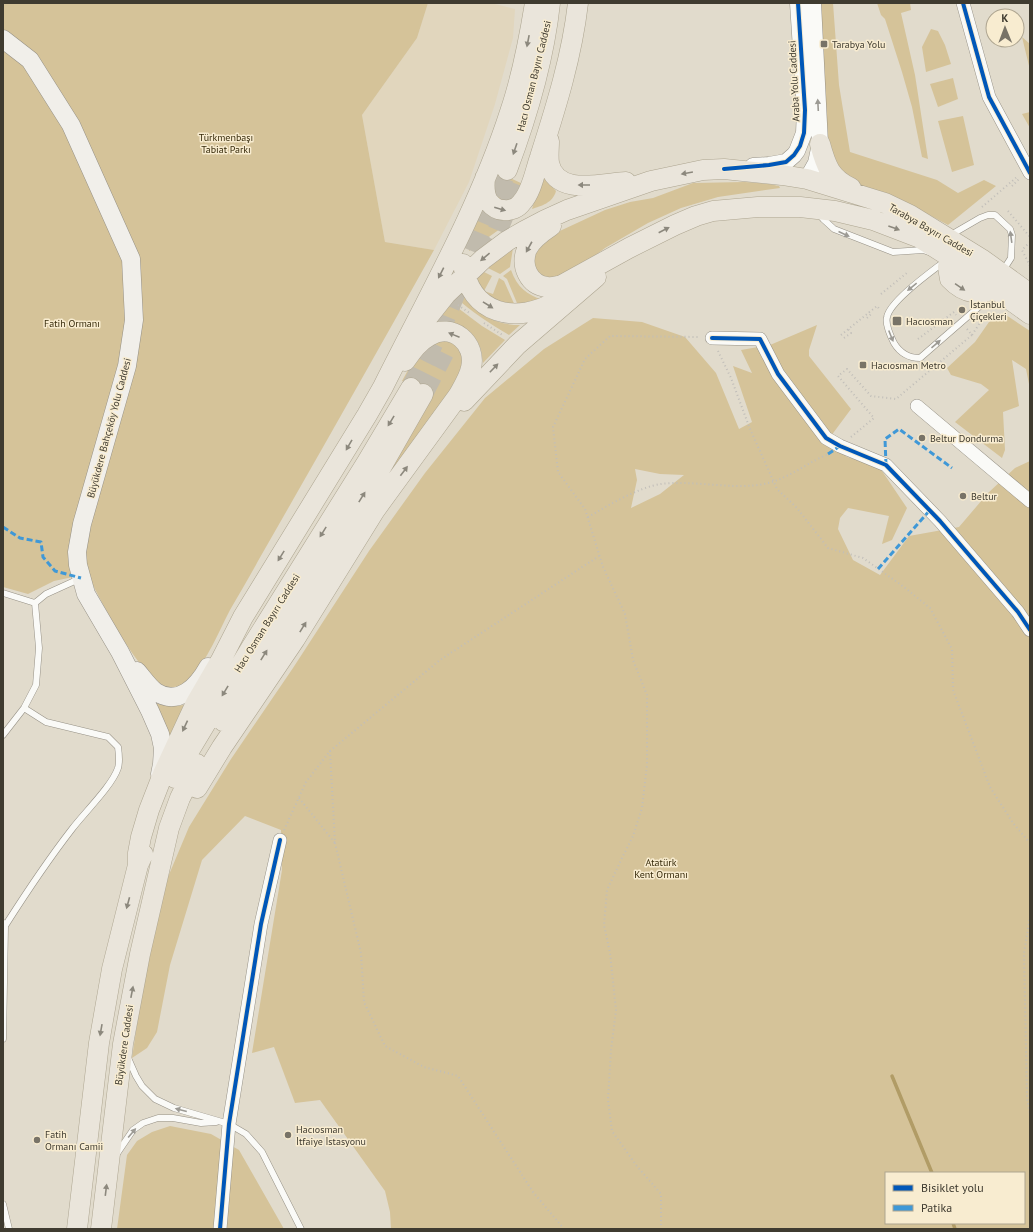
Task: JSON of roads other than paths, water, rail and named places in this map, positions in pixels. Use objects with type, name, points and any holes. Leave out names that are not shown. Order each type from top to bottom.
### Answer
[{"type":"main road","points":[[77,1229],[99,1043],[112,969],[138,866],[138,853],[141,837],[149,810],[196,703],[243,618],[344,455],[383,387],[471,213],[511,110],[526,52],[535,3]]},
{"type":"main road","name":"Hacı Osman Bayırı Caddesi","points":[[550,3],[543,48],[522,126],[514,174],[540,118],[559,46],[566,3]]},
{"type":"main road","points":[[485,178],[485,193],[492,206],[509,211],[523,202],[550,131],[571,46],[578,3]]},
{"type":"main road","name":"Büyükdere Bahçeköy Yolu Caddesi","points":[[3,39],[30,60],[71,125],[131,259],[134,320],[127,366],[82,524],[77,552],[78,565],[86,594],[120,652],[160,734],[163,748],[162,764],[157,789]]},
{"type":"main road","points":[[550,131],[549,163],[555,175],[565,183],[586,185],[651,181]]},
{"type":"main road","points":[[820,144],[827,167],[832,175],[845,185],[867,196]]},
{"type":"main road","name":"Tarabya Bayırı Caddesi","points":[[402,349],[438,304],[465,276],[483,259],[507,241],[545,220],[567,210],[651,181],[703,170],[724,169],[807,179],[867,196],[885,203],[910,215],[984,260],[997,280],[1030,314]]},
{"type":"main road","points":[[713,211],[742,200],[784,195],[807,179]]},
{"type":"main road","name":"Tarabya Bayırı Caddesi","points":[[629,248],[675,225],[713,211],[758,207],[816,208],[873,220],[898,229],[920,238],[950,257],[1030,294]]},
{"type":"main road","points":[[567,210],[554,224],[536,238],[527,250],[524,259],[525,269],[529,278],[536,284],[547,287],[562,285],[629,248]]},
{"type":"main road","points":[[471,213],[462,249],[462,262],[466,281],[484,304],[502,312],[515,314],[539,310],[589,282]]},
{"type":"main road","points":[[429,437],[452,416],[475,388],[513,348],[629,248]]},
{"type":"main road","points":[[162,864],[188,804],[222,747],[295,639],[375,510],[458,396],[472,367],[470,348],[464,340],[457,335],[448,332],[430,335],[413,349],[401,368],[383,387]]},
{"type":"main road","name":"Hacı Osman Bayırı Caddesi","points":[[138,866],[162,806],[183,761],[251,648],[363,469],[417,391],[379,471],[197,763],[180,798],[169,828],[162,864]]},
{"type":"main road","name":"Büyükdere Bahçeköy Yolu Caddesi","points":[[120,652],[149,686],[157,692],[165,696],[173,697],[181,695],[188,692],[195,686],[216,654],[243,618]]},
{"type":"main road","name":"Büyükdere Caddesi","points":[[102,1229],[123,1044],[140,954],[162,864]]},
{"type":"street","name":"Araba Yolu Caddesi","points":[[724,169],[786,162],[794,155],[800,146],[804,133],[805,110],[798,3]]},
{"type":"street","points":[[807,179],[816,163],[820,144],[813,3]]},
{"type":"street","points":[[963,3],[989,96],[1024,175]]},
{"type":"street","points":[[712,338],[760,339],[778,374],[826,438],[840,446],[886,465],[940,521],[1018,612],[1030,630]]},
{"type":"street","points":[[917,406],[1030,501]]},
{"type":"street","points":[[220,1229],[223,1123],[261,924],[280,840]]},
{"type":"lane","points":[[946,238],[980,218],[988,215],[994,216],[1010,229],[1012,235],[1011,258],[981,305],[920,358],[913,358],[898,350],[890,335],[886,317],[896,300],[950,257]]},
{"type":"lane","points":[[35,603],[46,594],[81,578]]},
{"type":"lane","points":[[3,593],[35,603]]},
{"type":"lane","points":[[3,735],[24,708],[36,685],[39,648],[35,603]]},
{"type":"lane","points":[[3,1039],[4,924],[55,852],[111,781],[118,768],[119,756],[118,747],[108,737],[46,722],[24,708]]},
{"type":"lane","points":[[123,1044],[136,1076],[142,1086],[155,1099],[174,1108],[223,1123],[246,1134],[262,1152],[301,1229]]},
{"type":"lane","points":[[109,1164],[133,1130],[143,1123],[158,1118],[173,1118],[201,1123],[223,1123]]},
{"type":"lane","points":[[3,1204],[9,1229]]},
{"type":"waterway","points":[[892,1076],[932,1172]]},
{"type":"waterway","points":[[953,1224],[955,1229]]},
{"type":"tunnel","points":[[411,388],[441,328],[507,170]]},
{"type":"tunnel","points":[[486,258],[520,177]]},
{"type":"tunnel","points":[[423,394],[444,353]]},
{"type":"place","name":"Tarabya Yolu","points":[[824,44]]},
{"type":"place","name":"İstanbul Çiçekleri","points":[[962,310]]},
{"type":"place","name":"Hacıosman","points":[[897,321]]},
{"type":"place","name":"Hacıosman Metro","points":[[863,365]]},
{"type":"place","name":"Beltur Dondurma","points":[[922,438]]},
{"type":"place","name":"Beltur","points":[[963,496]]},
{"type":"place","name":"Hacıosman İtfaiye İstasyonu","points":[[288,1135]]},
{"type":"place","name":"Fatih Ormanı Camii","points":[[37,1140]]},
{"type":"park label","name":"Türkmenbaşı Tabiat Parkı","points":[[226,142]]},
{"type":"park label","name":"Fatih Ormanı","points":[[72,323]]},
{"type":"park label","name":"Atatürk Kent Ormanı","points":[[661,868]]}]
